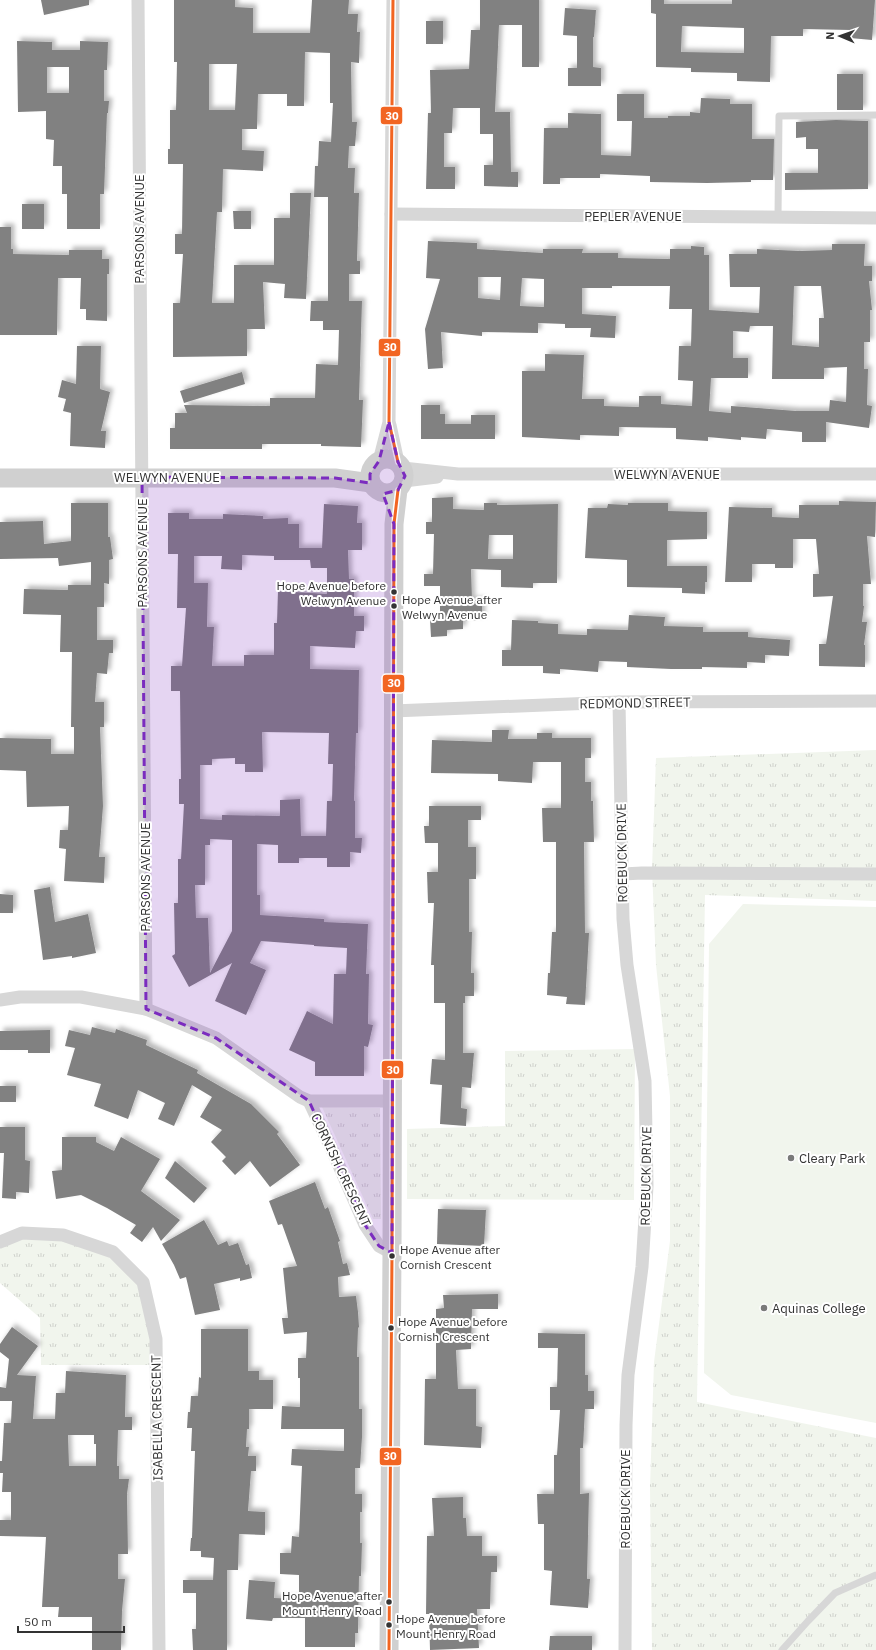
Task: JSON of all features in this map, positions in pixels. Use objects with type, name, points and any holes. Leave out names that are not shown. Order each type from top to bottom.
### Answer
[{"type":"street","name":"PARSONS AVENUE","points":[[138,0],[146,1009]]},
{"type":"street","points":[[389,1650],[393,1101],[394,524],[388,475],[393,0]]},
{"type":"street","name":"PEPLER AVENUE","points":[[391,214],[876,218]]},
{"type":"street","points":[[388,475],[389,422]]},
{"type":"street","name":"WELWYN AVENUE","points":[[0,478],[335,478],[388,475],[458,474],[876,474]]},
{"type":"street","name":"REDMOND STREET","points":[[393,711],[619,702],[876,701]]},
{"type":"street","name":"ROEBUCK DRIVE","points":[[619,702],[623,919],[627,965],[645,1081],[647,1186],[642,1267],[627,1382],[625,1650]]},
{"type":"street","points":[[622,874],[876,874]]},
{"type":"street","name":"CORNISH CRESCENT","points":[[0,1000],[20,997],[82,998],[146,1009],[216,1038],[300,1098],[309,1101],[393,1101]]},
{"type":"street","name":"CORNISH CRESCENT","points":[[309,1101],[365,1225],[379,1246],[392,1253]]},
{"type":"street","name":"ISABELLA CRESCENT","points":[[0,1242],[22,1233],[63,1235],[113,1252],[143,1282],[156,1339],[159,1650]]},
{"type":"lane","points":[[778,217],[779,116],[876,115]]},
{"type":"lane","points":[[782,1650],[835,1593],[876,1575]]},
{"type":"highlighted area","points":[[389,422],[398,462],[405,476],[398,490],[383,494],[394,524],[392,1253],[379,1246],[365,1225],[309,1101],[216,1038],[146,1009],[142,477],[335,478],[370,483],[370,474],[379,461]]},
{"type":"green space","points":[[876,750],[876,901],[705,895],[697,1402],[876,1438],[876,1650],[652,1650],[650,1488],[654,1362],[670,1241],[670,1096],[656,965],[652,869],[656,758]]},
{"type":"green space","name":"Cleary Park","points":[[743,904],[876,907],[876,1423],[731,1395],[704,1373],[709,944]]},
{"type":"green space","points":[[635,1049],[634,1200],[407,1199],[407,1129],[505,1126],[505,1051]]},
{"type":"green space","points":[[322,1107],[380,1108],[381,1219],[373,1219]]},
{"type":"green space","points":[[22,1237],[63,1239],[112,1256],[140,1284],[152,1340],[151,1365],[41,1365],[40,1318],[0,1283],[0,1245]]},
{"type":"building","points":[[41,0],[89,0],[89,5],[44,15]]},
{"type":"building","points":[[174,0],[235,0],[235,7],[253,8],[253,33],[310,33],[312,0],[349,0],[348,14],[358,14],[357,32],[360,32],[359,63],[351,62],[352,122],[357,122],[355,146],[349,146],[348,168],[355,168],[354,193],[359,193],[357,261],[360,261],[360,274],[349,274],[349,301],[362,301],[359,400],[363,400],[361,447],[321,446],[321,444],[262,444],[262,449],[170,449],[170,428],[175,428],[175,413],[187,413],[184,405],[270,406],[270,398],[315,398],[316,364],[338,365],[339,330],[323,330],[323,321],[310,321],[311,301],[328,301],[328,197],[314,197],[315,166],[318,166],[319,141],[331,142],[333,103],[330,103],[330,53],[305,52],[304,106],[287,106],[287,94],[258,94],[257,129],[242,129],[242,150],[264,151],[263,171],[223,169],[222,212],[217,212],[212,303],[234,303],[234,265],[274,265],[274,218],[290,218],[290,193],[311,193],[306,299],[284,298],[285,284],[263,282],[265,329],[247,329],[247,356],[173,357],[173,303],[180,303],[183,254],[175,254],[175,234],[182,234],[183,164],[168,164],[168,149],[170,149],[170,110],[176,110],[177,62],[174,62]],"holes":[[[209,64],[237,64],[235,110],[209,110]]]},
{"type":"building","points":[[480,0],[539,0],[539,67],[522,67],[522,25],[499,25],[495,112],[510,112],[511,172],[518,172],[518,187],[484,186],[484,165],[493,165],[493,134],[480,134],[480,108],[453,108],[452,133],[444,133],[444,167],[455,167],[455,189],[426,189],[428,113],[431,113],[430,70],[469,69],[471,30],[480,30]]},
{"type":"building","points":[[651,0],[664,0],[664,4],[732,4],[732,0],[875,0],[872,40],[850,38],[851,30],[803,29],[803,36],[771,36],[770,82],[737,81],[737,73],[691,72],[691,68],[656,67],[656,14],[651,13]],"holes":[[[682,26],[744,28],[744,53],[681,52]]]},
{"type":"building","points":[[565,8],[596,10],[593,37],[593,67],[601,68],[601,86],[568,86],[568,68],[577,68],[577,36],[563,35]]},
{"type":"building","points":[[426,21],[443,21],[443,44],[426,44]]},
{"type":"building","points":[[17,41],[52,42],[52,50],[80,50],[80,41],[108,42],[107,70],[104,70],[104,101],[109,101],[107,113],[104,194],[100,194],[100,229],[67,229],[67,194],[62,194],[62,166],[53,166],[54,140],[46,139],[46,111],[18,112]],"holes":[[[47,67],[69,67],[69,93],[47,93]]]},
{"type":"building","points":[[837,74],[863,74],[863,110],[837,110]]},
{"type":"building","points":[[617,94],[644,94],[644,118],[668,118],[668,116],[690,116],[690,112],[700,113],[701,98],[730,99],[730,104],[752,104],[752,139],[774,139],[773,180],[707,183],[650,182],[650,176],[600,174],[600,178],[560,178],[560,184],[543,184],[544,128],[568,128],[568,113],[601,114],[601,155],[631,156],[632,121],[617,121]]},
{"type":"building","points":[[836,120],[868,121],[868,189],[785,190],[785,173],[818,173],[818,149],[806,149],[806,137],[796,138],[796,122]]},
{"type":"building","points":[[22,204],[44,204],[44,229],[22,229]]},
{"type":"building","points":[[233,211],[251,211],[251,229],[234,229]]},
{"type":"building","points":[[0,227],[11,227],[11,249],[13,249],[13,254],[69,255],[69,250],[102,250],[102,259],[109,259],[109,274],[107,274],[107,321],[86,320],[86,309],[80,309],[81,278],[58,278],[57,335],[0,335]]},
{"type":"building","points":[[428,241],[477,243],[477,249],[543,253],[543,249],[583,249],[582,253],[618,253],[618,258],[670,259],[670,249],[691,249],[691,246],[704,247],[704,255],[709,255],[709,310],[759,313],[760,287],[730,287],[729,254],[757,254],[757,249],[800,251],[832,250],[832,244],[865,244],[864,266],[872,266],[872,281],[869,281],[872,310],[870,310],[870,342],[864,342],[864,369],[868,369],[867,405],[872,406],[869,428],[826,422],[826,442],[802,442],[802,432],[767,429],[766,439],[741,437],[741,440],[708,437],[708,441],[676,439],[676,428],[619,427],[619,436],[580,435],[580,440],[522,437],[522,371],[545,371],[545,354],[584,355],[582,399],[604,399],[604,406],[639,407],[639,396],[661,396],[661,404],[692,406],[693,381],[678,380],[679,346],[691,346],[692,309],[669,309],[670,286],[612,286],[612,288],[582,288],[582,314],[616,316],[615,338],[590,337],[591,328],[565,328],[565,324],[538,323],[538,333],[482,332],[482,336],[441,332],[443,368],[428,369],[425,329],[440,279],[426,278]],"holes":[[[478,277],[501,277],[500,300],[478,298]],[[522,278],[544,279],[544,307],[520,306]],[[794,286],[821,286],[824,318],[819,318],[819,347],[792,345]],[[750,326],[773,326],[772,379],[824,379],[824,368],[847,367],[846,402],[830,400],[829,411],[796,411],[731,406],[731,413],[709,411],[711,378],[748,378],[748,358],[733,358],[733,331],[749,332]]]},
{"type":"building","points":[[77,346],[101,346],[100,389],[110,392],[101,431],[106,431],[105,448],[70,446],[71,413],[63,411],[66,399],[58,397],[62,380],[76,384]]},
{"type":"building","points":[[242,372],[245,384],[184,403],[180,391]]},
{"type":"building","points":[[421,405],[440,405],[440,414],[445,414],[445,424],[471,424],[471,415],[495,415],[495,439],[421,439]]},
{"type":"building","points":[[453,497],[453,509],[484,510],[484,503],[497,503],[497,505],[558,504],[557,583],[533,583],[533,588],[501,587],[501,570],[471,569],[472,600],[482,600],[482,620],[463,621],[463,629],[447,630],[447,636],[431,637],[430,619],[440,619],[440,586],[424,586],[424,574],[433,574],[434,534],[426,534],[426,522],[432,522],[432,498]],"holes":[[[489,535],[513,535],[513,559],[488,559]]]},
{"type":"building","points":[[839,501],[876,502],[875,537],[867,536],[871,584],[863,584],[864,606],[862,622],[867,622],[864,645],[865,667],[819,666],[819,644],[826,644],[833,596],[813,597],[813,574],[819,574],[816,539],[793,539],[793,568],[775,568],[775,564],[752,564],[752,582],[725,582],[729,507],[772,508],[772,517],[799,518],[799,505],[839,505]]},
{"type":"building","points":[[71,503],[108,503],[108,537],[110,537],[113,559],[109,560],[109,584],[104,583],[104,607],[97,607],[97,640],[113,640],[113,653],[109,653],[107,674],[97,673],[95,702],[104,702],[104,727],[100,727],[103,806],[99,857],[105,857],[104,883],[64,881],[66,849],[59,848],[60,830],[68,830],[69,806],[27,807],[26,771],[0,770],[0,738],[51,739],[51,754],[74,754],[74,727],[71,727],[72,652],[60,652],[61,615],[23,614],[24,589],[68,590],[68,585],[91,585],[91,562],[59,566],[58,558],[0,559],[0,522],[43,521],[44,544],[71,541]]},
{"type":"building","points":[[628,503],[668,503],[668,511],[707,512],[707,539],[667,540],[667,566],[707,566],[705,594],[682,593],[682,588],[627,587],[627,560],[585,558],[588,508],[607,508],[608,504],[628,505]]},
{"type":"building","points":[[324,504],[358,506],[357,523],[362,523],[362,550],[348,550],[349,579],[354,579],[354,616],[364,616],[364,631],[356,631],[355,648],[310,646],[310,669],[359,670],[358,733],[356,733],[354,801],[355,838],[362,838],[361,853],[350,852],[350,867],[327,867],[327,858],[299,858],[299,863],[278,863],[278,845],[257,844],[257,895],[260,895],[260,915],[324,919],[324,922],[368,924],[366,974],[369,974],[368,1024],[373,1025],[368,1047],[364,1046],[364,1076],[315,1076],[315,1062],[289,1050],[307,1011],[333,1024],[334,974],[346,974],[347,948],[261,941],[250,963],[266,970],[246,1015],[215,1001],[232,963],[189,987],[172,956],[175,954],[174,903],[178,903],[178,859],[181,859],[184,804],[179,804],[179,779],[181,779],[180,691],[171,691],[171,666],[182,666],[186,608],[177,608],[178,554],[168,554],[168,513],[189,513],[189,519],[223,519],[223,514],[263,516],[263,519],[288,518],[288,524],[299,524],[299,548],[322,548]],"holes":[[[242,555],[274,556],[274,560],[310,560],[311,568],[327,568],[327,594],[278,591],[277,623],[274,623],[274,655],[244,655],[244,666],[212,666],[214,627],[207,627],[208,583],[194,583],[194,556],[222,556],[221,569],[242,570]],[[262,732],[329,733],[328,764],[333,764],[332,801],[327,801],[326,836],[301,836],[300,799],[280,800],[280,816],[222,815],[222,820],[200,819],[200,765],[212,765],[212,759],[235,758],[235,764],[245,764],[245,772],[263,772]],[[210,839],[232,840],[232,931],[210,973],[208,918],[196,918],[195,885],[205,885],[205,845],[210,845]]]},
{"type":"building","points":[[629,615],[665,617],[664,626],[703,627],[703,632],[748,632],[748,637],[790,640],[789,656],[765,655],[765,663],[747,662],[747,668],[702,667],[702,669],[671,669],[627,667],[627,662],[599,661],[598,672],[560,669],[560,674],[543,673],[543,666],[502,666],[502,650],[511,650],[512,620],[538,621],[538,623],[558,624],[558,634],[587,635],[587,629],[628,630]]},
{"type":"building","points":[[492,730],[509,730],[508,739],[537,739],[537,733],[552,733],[552,738],[591,738],[591,758],[585,758],[585,782],[591,782],[594,842],[584,842],[585,933],[589,933],[585,1005],[566,1004],[567,997],[547,995],[548,973],[550,973],[552,932],[556,932],[556,842],[543,842],[542,808],[561,808],[561,762],[533,762],[532,783],[498,781],[498,774],[431,773],[432,740],[492,742]]},
{"type":"building","points":[[429,806],[481,806],[481,820],[468,820],[468,847],[476,847],[476,879],[469,879],[469,932],[472,932],[471,973],[474,973],[474,996],[465,996],[465,1003],[463,1003],[463,1053],[474,1053],[471,1088],[462,1087],[461,1108],[467,1109],[466,1126],[440,1124],[442,1085],[430,1084],[432,1059],[445,1060],[445,1003],[434,1003],[434,965],[431,965],[434,903],[428,903],[427,872],[438,872],[438,843],[425,843],[424,826],[429,826]]},
{"type":"building","points":[[50,887],[55,922],[88,914],[96,953],[72,958],[72,956],[43,960],[34,890]]},
{"type":"building","points":[[0,894],[13,895],[13,913],[0,913]]},
{"type":"building","points":[[92,1027],[115,1033],[116,1029],[147,1040],[146,1045],[198,1070],[197,1073],[251,1104],[279,1132],[277,1134],[300,1165],[270,1187],[250,1161],[235,1175],[222,1161],[226,1157],[211,1142],[222,1130],[200,1117],[212,1097],[192,1085],[174,1126],[158,1119],[165,1103],[138,1090],[128,1119],[94,1106],[101,1084],[67,1075],[75,1048],[65,1046],[69,1030],[90,1035]]},
{"type":"building","points":[[50,1030],[50,1053],[28,1053],[28,1050],[0,1050],[0,1031]]},
{"type":"building","points":[[0,1086],[16,1086],[16,1102],[0,1102]]},
{"type":"building","points":[[0,1127],[25,1127],[25,1160],[30,1161],[29,1193],[16,1192],[16,1199],[2,1198],[4,1153],[0,1153]]},
{"type":"building","points":[[62,1137],[96,1137],[96,1142],[114,1151],[121,1137],[160,1159],[141,1191],[180,1220],[161,1241],[153,1227],[142,1242],[130,1233],[136,1225],[81,1195],[56,1199],[52,1171],[62,1170]]},
{"type":"building","points":[[175,1161],[207,1188],[194,1203],[165,1178]]},
{"type":"building","points":[[315,1182],[325,1209],[328,1207],[340,1241],[338,1242],[343,1264],[347,1263],[350,1275],[338,1277],[339,1297],[356,1296],[358,1312],[359,1327],[357,1357],[359,1357],[359,1409],[362,1409],[362,1437],[360,1468],[355,1468],[355,1494],[362,1494],[362,1512],[360,1512],[360,1543],[362,1543],[361,1576],[359,1576],[358,1633],[355,1633],[355,1647],[305,1647],[305,1618],[273,1618],[272,1621],[246,1619],[249,1580],[275,1582],[274,1598],[299,1599],[299,1575],[280,1574],[280,1553],[291,1553],[292,1536],[299,1537],[302,1466],[291,1465],[292,1449],[344,1451],[344,1429],[281,1429],[282,1406],[300,1407],[298,1358],[306,1358],[307,1332],[284,1334],[282,1318],[288,1318],[283,1268],[297,1266],[282,1224],[278,1225],[269,1201]]},
{"type":"building","points":[[438,1209],[486,1210],[484,1246],[437,1244]]},
{"type":"building","points":[[204,1220],[218,1245],[227,1241],[229,1246],[238,1243],[246,1265],[249,1264],[252,1278],[240,1281],[240,1278],[214,1284],[220,1310],[195,1315],[186,1277],[180,1279],[162,1244]]},
{"type":"building","points":[[498,1294],[498,1309],[472,1309],[471,1349],[456,1350],[458,1389],[476,1389],[476,1426],[482,1427],[481,1448],[424,1445],[425,1379],[436,1379],[436,1309],[444,1308],[443,1295]]},
{"type":"building","points":[[12,1327],[38,1346],[17,1375],[36,1376],[33,1419],[55,1419],[56,1393],[65,1393],[66,1371],[126,1375],[125,1417],[132,1417],[132,1430],[118,1430],[117,1466],[119,1466],[119,1479],[129,1479],[127,1494],[128,1554],[118,1554],[118,1579],[125,1579],[121,1650],[92,1650],[92,1617],[58,1617],[59,1607],[42,1607],[46,1537],[0,1536],[0,1520],[11,1520],[11,1492],[2,1492],[3,1473],[0,1473],[0,1461],[2,1461],[4,1423],[11,1423],[12,1401],[0,1401],[0,1387],[6,1388],[9,1359],[0,1352],[0,1344]],"holes":[[[68,1435],[94,1435],[94,1444],[96,1444],[96,1466],[69,1466]]]},
{"type":"building","points":[[201,1329],[248,1329],[248,1371],[259,1371],[259,1380],[273,1380],[273,1409],[249,1409],[249,1429],[247,1429],[246,1447],[249,1447],[248,1456],[256,1456],[256,1471],[251,1471],[248,1511],[265,1512],[265,1535],[239,1534],[238,1570],[227,1570],[227,1650],[193,1650],[192,1629],[196,1629],[196,1593],[183,1593],[183,1580],[213,1580],[214,1558],[201,1557],[201,1551],[190,1551],[192,1538],[195,1451],[191,1451],[192,1428],[187,1428],[191,1396],[198,1396],[199,1377],[201,1378]]},
{"type":"building","points":[[538,1333],[585,1334],[585,1375],[588,1375],[588,1391],[594,1391],[594,1409],[585,1409],[583,1448],[580,1448],[580,1494],[589,1493],[587,1579],[590,1579],[588,1608],[550,1605],[552,1571],[544,1570],[544,1524],[538,1524],[537,1494],[554,1494],[554,1455],[557,1455],[560,1410],[550,1410],[550,1387],[557,1387],[558,1348],[538,1348]]},
{"type":"building","points":[[463,1497],[463,1518],[466,1518],[467,1536],[482,1536],[482,1556],[497,1556],[497,1572],[491,1572],[490,1609],[477,1609],[479,1648],[430,1650],[429,1614],[426,1614],[427,1536],[434,1536],[432,1498]]},
{"type":"building","points":[[550,1636],[592,1636],[592,1650],[549,1650]]},
{"type":"transit line","name":"30","points":[[393,0],[389,422],[398,462]]},
{"type":"transit line","name":"30","points":[[389,1650],[392,1253],[394,524],[398,490]]},
{"type":"place","name":"Hope Avenue before Welwyn Avenue","points":[[394,592]]},
{"type":"place","name":"Hope Avenue after Welwyn Avenue","points":[[394,606]]},
{"type":"place","name":"Cleary Park","points":[[791,1158]]},
{"type":"place","name":"Hope Avenue after Cornish Crescent","points":[[392,1256]]},
{"type":"place","name":"Aquinas College","points":[[764,1308]]},
{"type":"place","name":"Hope Avenue before Cornish Crescent","points":[[391,1328]]},
{"type":"place","name":"Hope Avenue after Mount Henry Road","points":[[389,1602]]},
{"type":"place","name":"Hope Avenue before Mount Henry Road","points":[[389,1625]]}]
